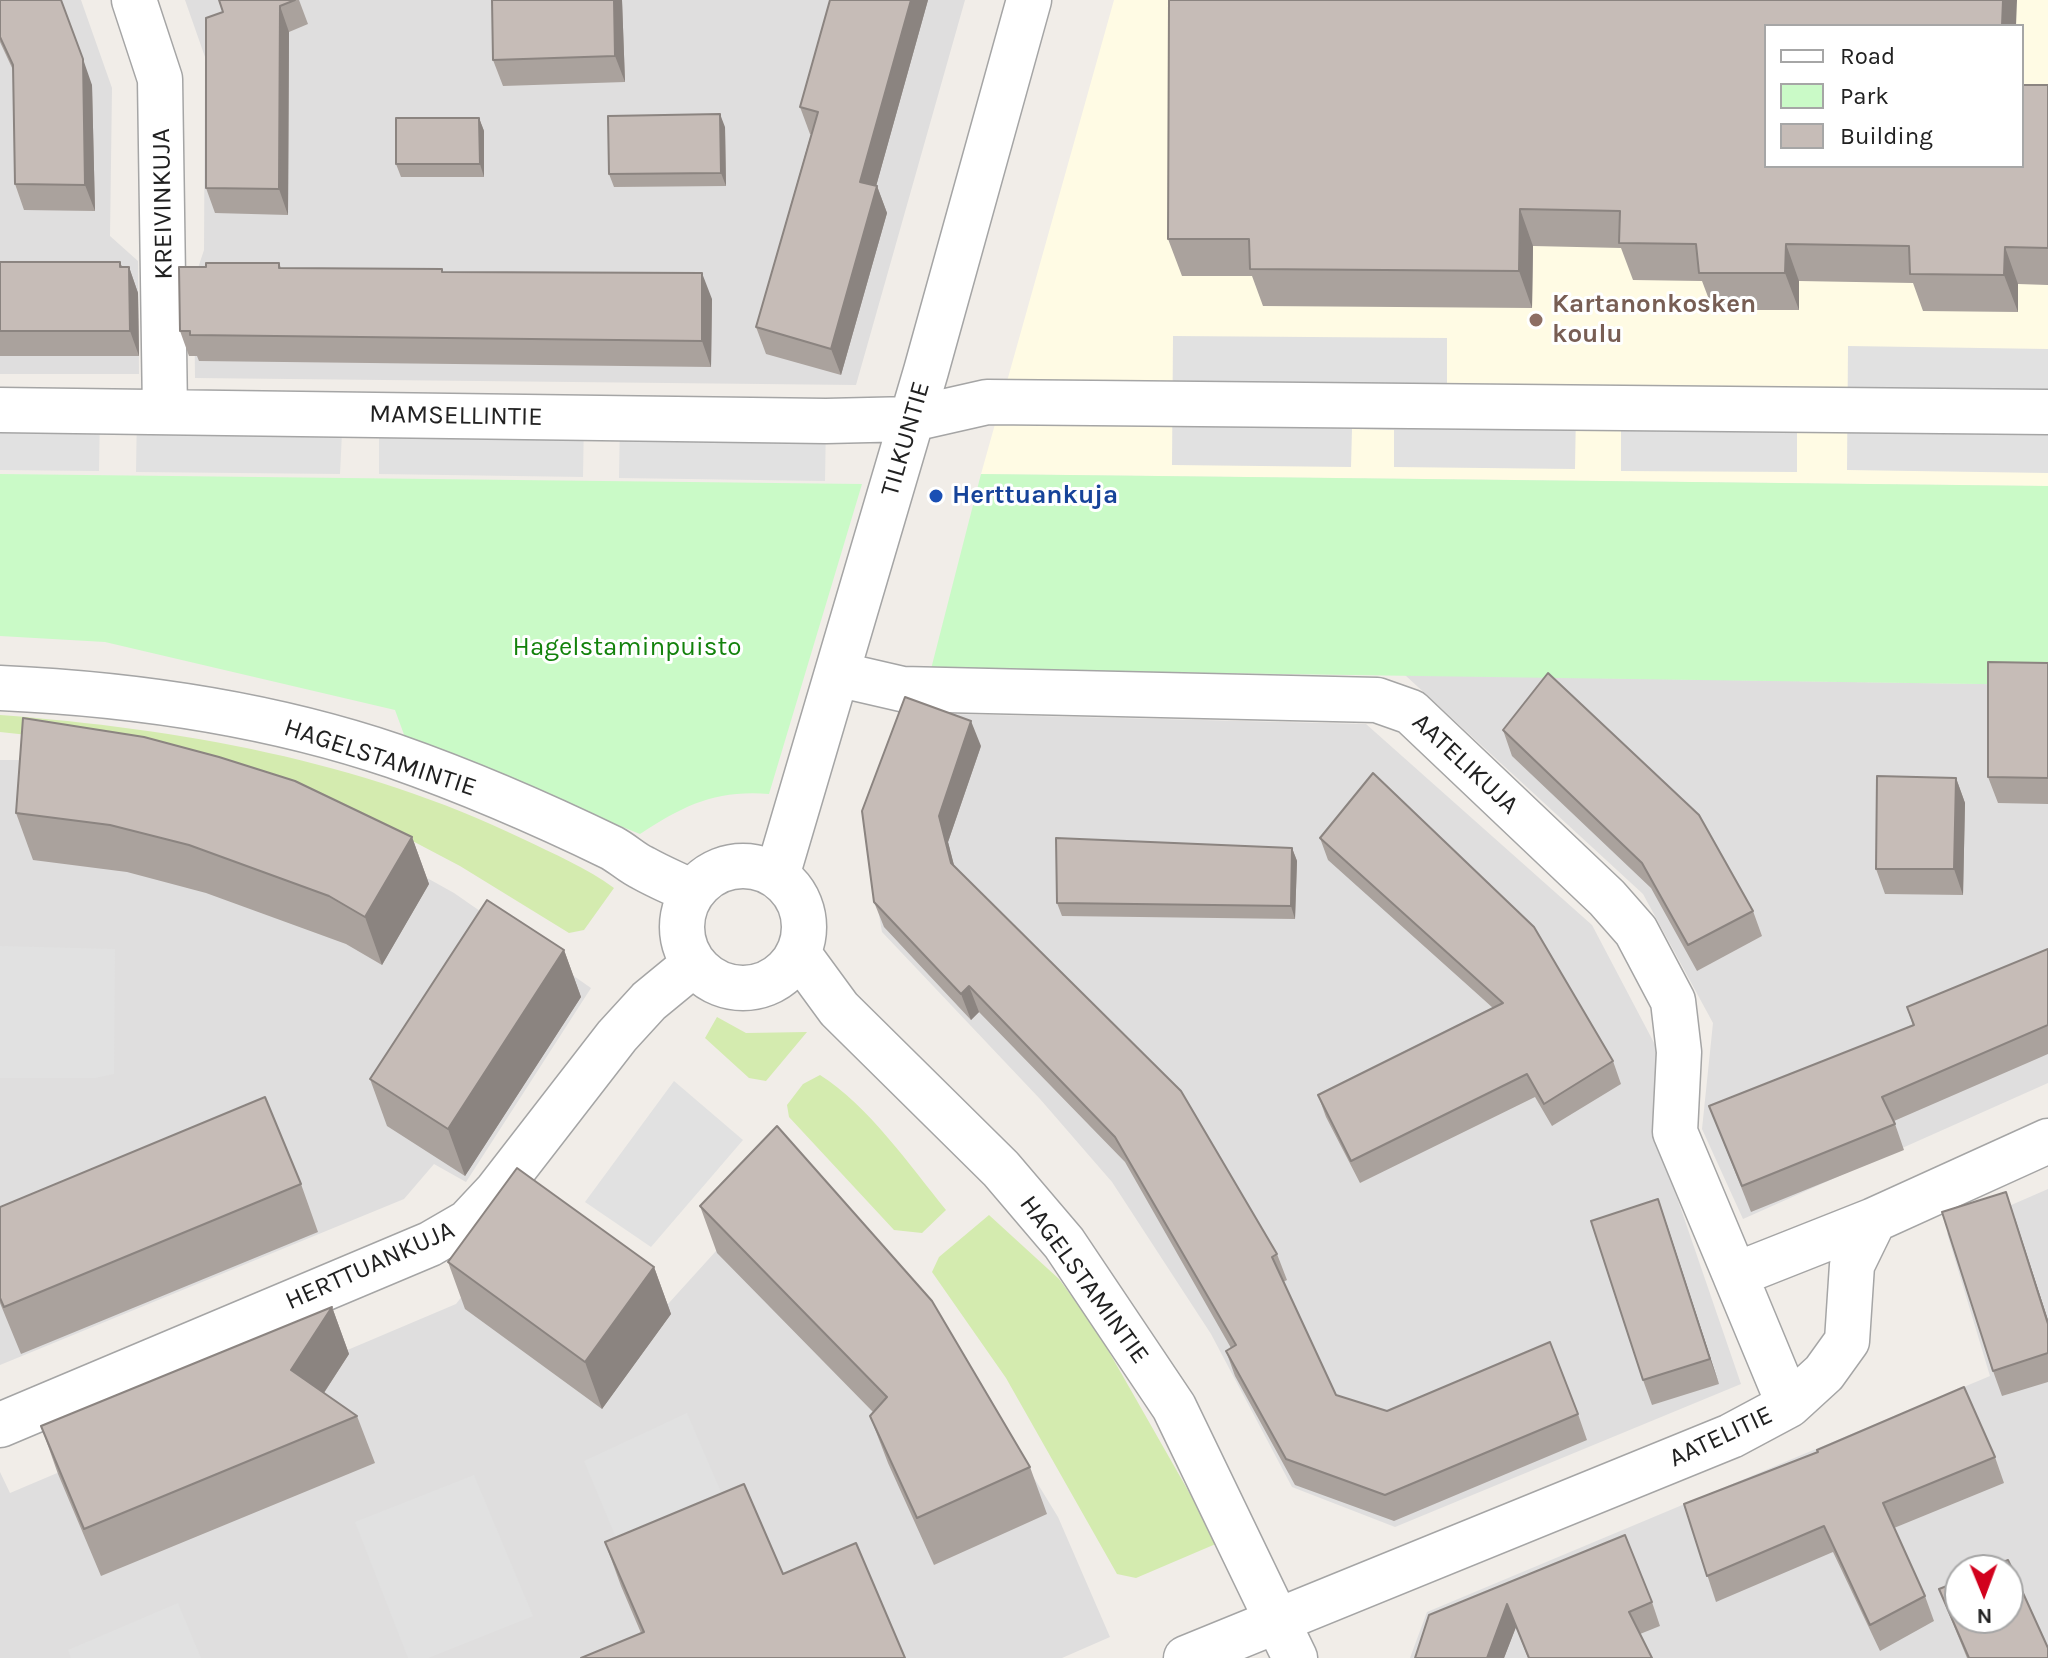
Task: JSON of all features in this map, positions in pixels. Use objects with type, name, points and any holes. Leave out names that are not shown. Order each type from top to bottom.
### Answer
[{"type":"street","name":"KREIVINKUJA","points":[[134,0],[160,79],[165,412]]},
{"type":"street","name":"TILKUNTIE","points":[[777,876],[912,419],[1029,0]]},
{"type":"street","name":"MAMSELLINTIE","points":[[0,410],[826,421],[912,419],[987,402],[2048,412]]},
{"type":"street","name":"AATELIKUJA","points":[[837,674],[902,689],[1377,700],[1411,712],[1607,898],[1636,931],[1673,1001],[1679,1052],[1675,1132],[1789,1405]]},
{"type":"street","name":"HAGELSTAMINTIE","points":[[0,688],[74,691],[175,703],[287,725],[394,756],[519,806],[616,850],[640,867],[692,892]]},
{"type":"street","points":[[741,865],[760,867],[777,876],[790,888],[802,911],[803,937],[798,953],[786,971],[769,982],[749,988],[719,982],[694,964],[684,947],[681,928],[684,909],[692,892],[705,878],[741,865]]},
{"type":"street","name":"HAGELSTAMINTIE","points":[[798,953],[839,1009],[1001,1169],[1064,1243],[1174,1407],[1287,1640]]},
{"type":"street","name":"HERTTUANKUJA","points":[[0,1425],[430,1244],[468,1222],[497,1191],[617,1036],[649,1001],[694,964]]},
{"type":"street","points":[[1735,1275],[1874,1220],[2048,1141]]},
{"type":"street","name":"AATELITIE","points":[[1186,1658],[1287,1640],[1731,1436],[1789,1405],[1824,1373],[1847,1341],[1852,1265],[1874,1220]]},
{"type":"shaded area","points":[[0,0],[81,0],[112,88],[110,236],[138,261],[139,374],[0,374]]},
{"type":"shaded area","points":[[185,0],[965,0],[856,385],[195,378],[194,280],[204,250],[205,57]]},
{"type":"shaded area","name":"Kartanonkosken koulu","points":[[1114,0],[2048,0],[2048,486],[981,474]]},
{"type":"shaded area","points":[[1173,336],[1447,338],[1447,407],[1576,408],[1575,469],[1394,467],[1394,430],[1352,429],[1351,467],[1172,465]]},
{"type":"shaded area","points":[[1848,346],[2048,349],[2048,473],[1847,470]]},
{"type":"shaded area","points":[[1621,408],[1797,410],[1797,472],[1621,471]]},
{"type":"shaded area","points":[[0,410],[100,411],[99,471],[0,470]]},
{"type":"shaded area","points":[[137,411],[584,417],[583,477],[379,474],[379,434],[342,433],[340,474],[136,472]]},
{"type":"shaded area","points":[[620,418],[826,421],[825,481],[619,478]]},
{"type":"shaded area","points":[[1405,675],[2048,685],[2048,1083],[1743,1219],[1702,1129],[1713,1023],[1643,894]]},
{"type":"shaded area","points":[[911,713],[1366,724],[1592,925],[1662,1058],[1658,1142],[1741,1384],[1395,1527],[1292,1487],[1211,1334],[1112,1182],[1040,1099],[882,932],[865,837]]},
{"type":"shaded area","points":[[0,760],[25,760],[393,859],[454,893],[591,988],[466,1182],[434,1164],[404,1199],[0,1365]]},
{"type":"shaded area","points":[[0,946],[115,949],[114,1074],[95,1078],[0,1078]]},
{"type":"shaded area","points":[[674,1081],[743,1140],[651,1247],[585,1202]]},
{"type":"shaded area","points":[[793,1166],[955,1349],[1058,1517],[1110,1637],[1062,1658],[0,1658],[0,1472],[10,1493],[456,1304],[531,1207],[668,1304]]},
{"type":"shaded area","points":[[2048,1189],[2048,1658],[1410,1658],[1427,1612],[1990,1376],[1947,1233]]},
{"type":"shaded area","points":[[687,1413],[740,1536],[634,1581],[584,1461]]},
{"type":"shaded area","points":[[474,1475],[533,1616],[428,1658],[408,1658],[355,1522]]},
{"type":"shaded area","points":[[178,1603],[201,1658],[71,1658],[68,1650]]},
{"type":"green space","name":"Hagelstaminpuisto","points":[[0,474],[862,484],[769,794],[716,797],[686,808],[640,834],[406,740],[395,710],[105,642],[0,636]]},
{"type":"green space","points":[[981,474],[2048,486],[2048,685],[931,669]]},
{"type":"green space","points":[[0,715],[135,729],[268,753],[333,769],[398,788],[461,812],[570,862],[614,888],[584,930],[569,933],[460,866],[367,817],[112,744],[0,732]]},
{"type":"green space","points":[[717,1017],[746,1033],[807,1032],[766,1081],[749,1078],[705,1038]]},
{"type":"green space","points":[[820,1075],[872,1120],[946,1210],[922,1233],[894,1230],[789,1117],[787,1105],[803,1084]]},
{"type":"green space","points":[[989,1215],[1059,1279],[1096,1329],[1218,1543],[1136,1578],[1117,1574],[1006,1378],[932,1272],[939,1257]]},
{"type":"building","points":[[0,0],[61,0],[83,59],[85,185],[15,184],[13,65],[0,37]]},
{"type":"building","points":[[219,0],[295,0],[280,6],[279,189],[206,188],[206,18],[223,12]]},
{"type":"building","points":[[492,0],[614,0],[615,56],[493,60]]},
{"type":"building","points":[[830,0],[911,0],[860,182],[877,186],[831,349],[756,327],[818,112],[800,107]]},
{"type":"building","points":[[1169,0],[2003,0],[2002,24],[1764,24],[1764,168],[2024,168],[2024,85],[2048,85],[2048,248],[2005,247],[2004,275],[1910,274],[1909,246],[1786,244],[1785,273],[1699,273],[1696,244],[1619,243],[1620,211],[1520,209],[1519,271],[1250,269],[1249,239],[1168,239]]},
{"type":"building","points":[[720,114],[721,173],[609,174],[608,116]]},
{"type":"building","points":[[396,118],[479,118],[480,164],[396,164]]},
{"type":"building","points":[[0,262],[120,262],[120,267],[129,267],[130,331],[0,331]]},
{"type":"building","points":[[206,263],[279,263],[279,268],[442,269],[442,272],[702,273],[702,341],[190,335],[190,331],[180,331],[179,267],[206,267]]},
{"type":"building","points":[[1988,662],[2048,663],[2048,778],[1988,777]]},
{"type":"building","points":[[1548,673],[1699,815],[1753,911],[1688,945],[1642,863],[1503,730]]},
{"type":"building","points":[[905,697],[971,721],[939,816],[951,863],[1181,1091],[1277,1254],[1272,1257],[1336,1395],[1387,1411],[1550,1342],[1578,1414],[1385,1495],[1286,1459],[1226,1351],[1236,1345],[1115,1137],[969,986],[961,994],[874,902],[862,811]]},
{"type":"building","points":[[23,718],[144,737],[219,757],[295,781],[412,837],[365,917],[329,896],[189,845],[110,825],[16,813]]},
{"type":"building","points":[[1373,773],[1534,927],[1613,1061],[1544,1104],[1527,1074],[1351,1161],[1318,1095],[1503,1003],[1320,838]]},
{"type":"building","points":[[1877,776],[1956,778],[1954,869],[1876,869]]},
{"type":"building","points":[[1056,838],[1292,848],[1291,906],[1057,903]]},
{"type":"building","points":[[487,900],[564,950],[448,1129],[370,1079]]},
{"type":"building","points":[[2048,949],[2048,1025],[1882,1097],[1895,1124],[1742,1186],[1709,1106],[1914,1025],[1907,1007]]},
{"type":"building","points":[[265,1097],[301,1184],[4,1307],[0,1298],[0,1207]]},
{"type":"building","points":[[777,1126],[932,1301],[1030,1467],[917,1518],[870,1416],[887,1397],[700,1206]]},
{"type":"building","points":[[517,1168],[654,1267],[585,1362],[448,1262]]},
{"type":"building","points":[[2006,1192],[2048,1324],[2048,1353],[1993,1371],[1942,1212]]},
{"type":"building","points":[[1658,1199],[1710,1359],[1643,1380],[1591,1221]]},
{"type":"building","points":[[332,1307],[291,1370],[357,1416],[84,1529],[41,1426]]},
{"type":"building","points":[[1964,1387],[1995,1457],[1883,1503],[1925,1596],[1870,1625],[1824,1526],[1707,1576],[1684,1504],[1818,1452]]},
{"type":"building","points":[[744,1484],[783,1574],[856,1543],[905,1658],[581,1658],[644,1632],[605,1542]]},
{"type":"building","points":[[1625,1535],[1652,1602],[1629,1612],[1652,1658],[1529,1658],[1507,1604],[1487,1658],[1415,1658],[1429,1615]]},
{"type":"building","points":[[2024,1595],[2048,1648],[2048,1658],[1969,1658],[1959,1634],[2024,1634]]},
{"type":"place","name":"Kartanonkosken koulu","points":[[1536,320]]},
{"type":"place","name":"Herttuankuja","points":[[936,496]]}]
